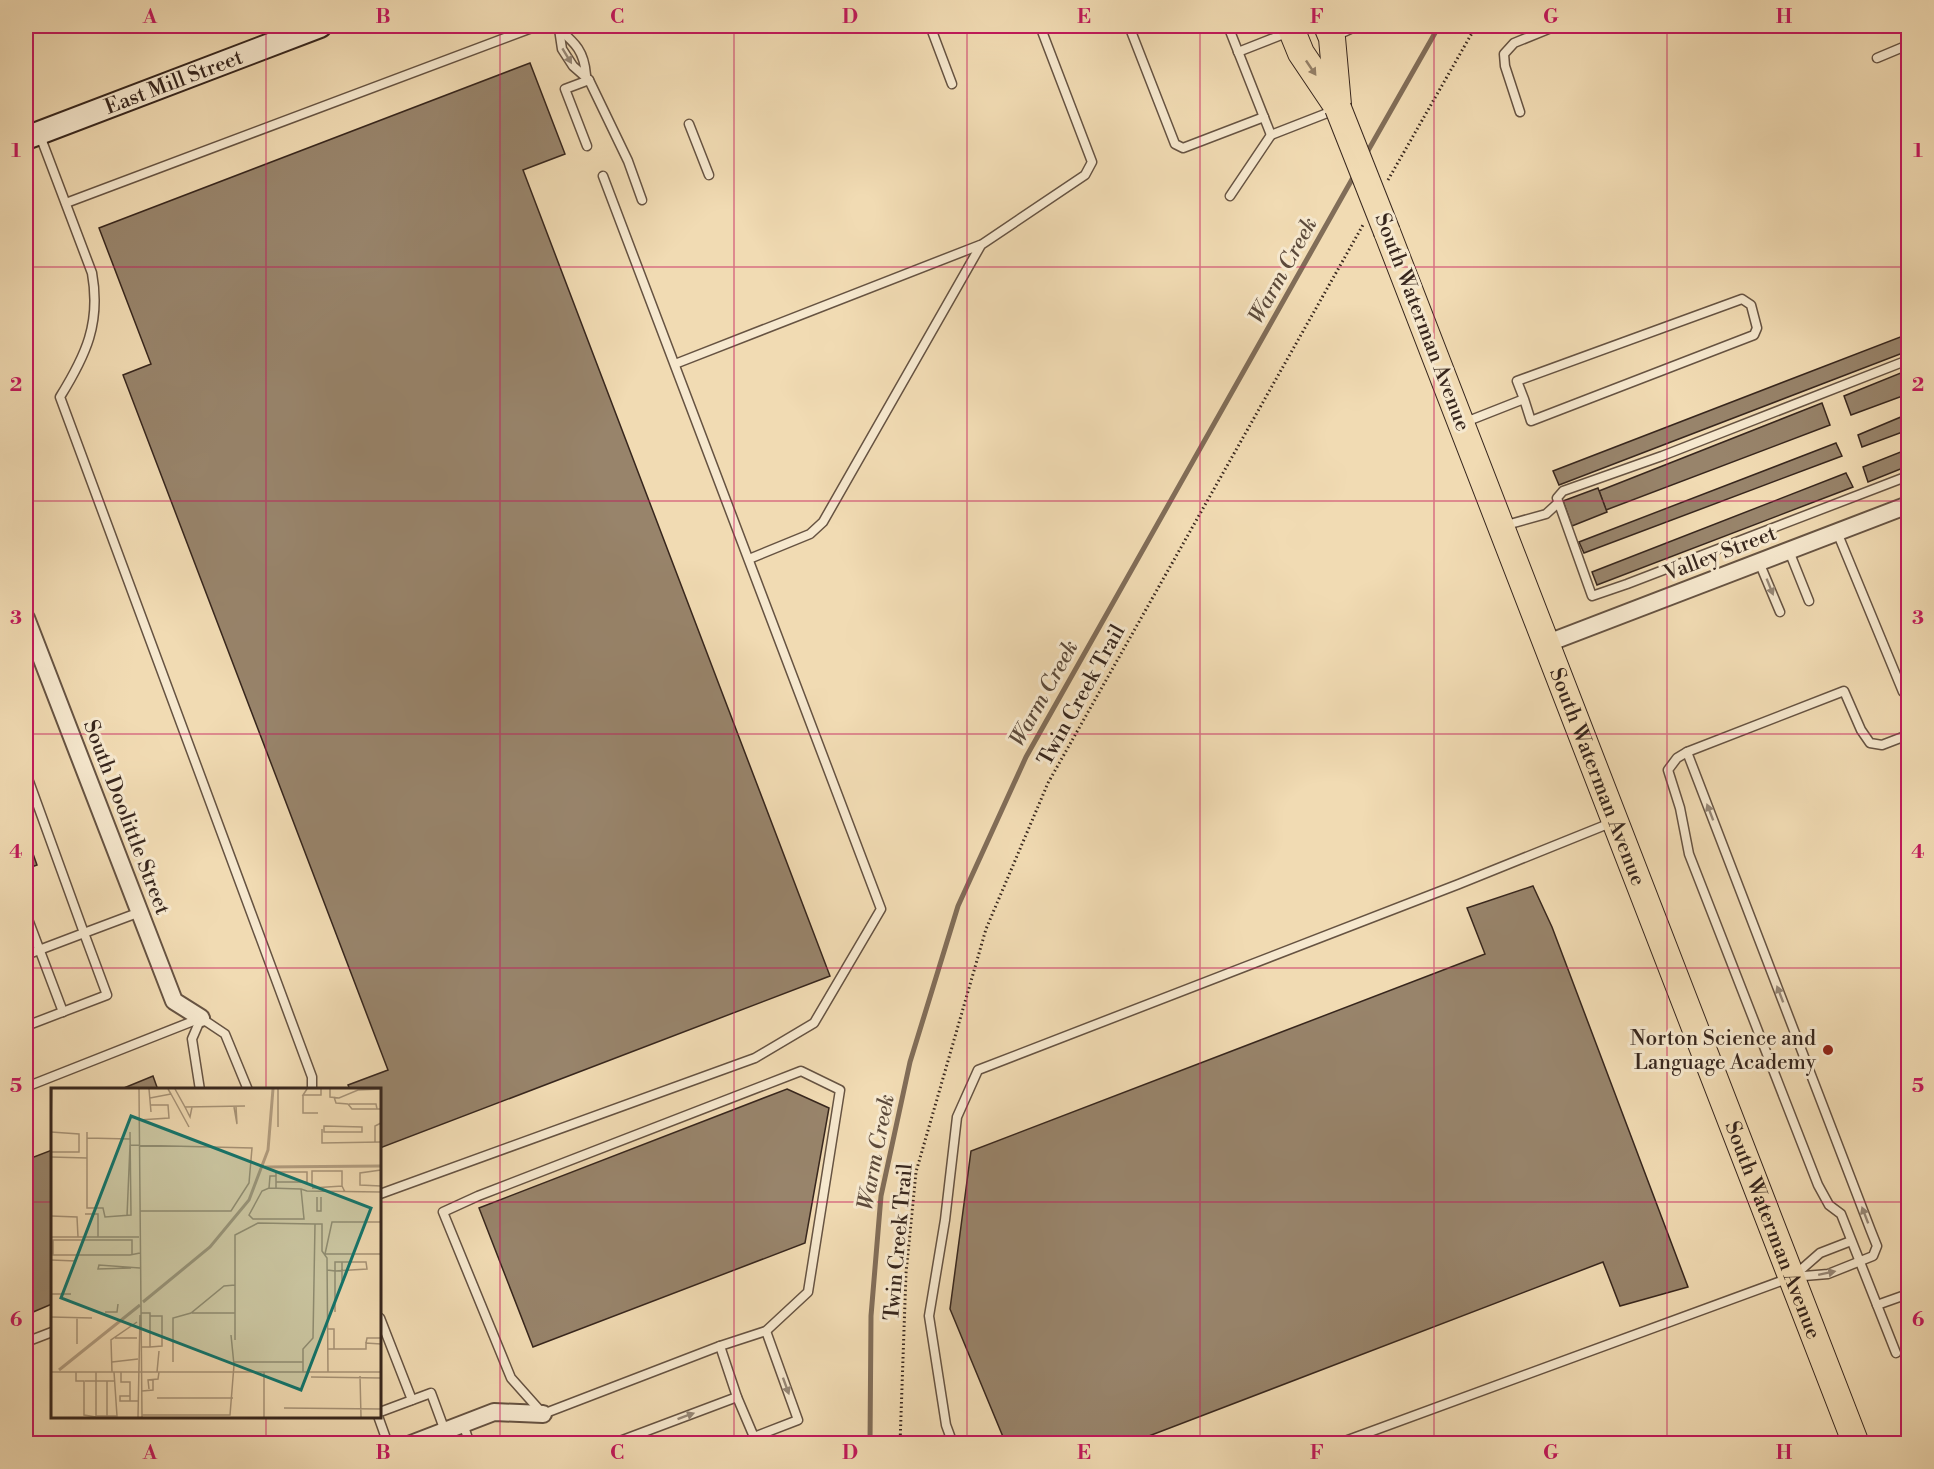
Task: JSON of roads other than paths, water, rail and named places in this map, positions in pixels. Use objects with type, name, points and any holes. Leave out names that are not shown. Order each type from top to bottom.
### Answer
[{"type":"main road","name":"East Mill Street","points":[[32,135],[314,27]]},
{"type":"main road","points":[[1297,27],[1324,40],[1329,32]]},
{"type":"main road","name":"South Waterman Avenue","points":[[1297,27],[1301,54],[1338,108]]},
{"type":"main road","name":"South Waterman Avenue","points":[[1329,32],[1338,108],[1376,227],[1462,423],[1856,1443]]},
{"type":"street","name":"Valley Street","points":[[1548,643],[1908,505]]},
{"type":"street","name":"South Doolittle Street","points":[[26,618],[174,1001],[201,1018]]},
{"type":"street","points":[[411,1443],[494,1412],[543,1414]]},
{"type":"lane","points":[[66,203],[537,26]]},
{"type":"lane","points":[[675,364],[981,245],[1085,175],[1092,162],[1040,26]]},
{"type":"lane","points":[[1129,26],[1175,144],[1183,148],[1264,117]]},
{"type":"lane","points":[[1228,26],[1271,135]]},
{"type":"lane","points":[[1329,32],[1357,26]]},
{"type":"lane","points":[[1520,112],[1508,77],[1504,54],[1514,43],[1556,26]]},
{"type":"lane","points":[[1238,52],[1297,27]]},
{"type":"lane","points":[[558,28],[562,50],[573,66],[588,77]]},
{"type":"lane","points":[[558,28],[575,42],[585,60],[588,77],[628,161],[642,200]]},
{"type":"lane","points":[[932,31],[952,84]]},
{"type":"lane","points":[[1877,58],[1908,45]]},
{"type":"lane","points":[[587,146],[565,89],[588,77]]},
{"type":"lane","points":[[1230,196],[1271,135],[1338,108]]},
{"type":"lane","points":[[689,124],[709,176]]},
{"type":"lane","points":[[32,135],[66,203],[92,273],[96,294],[95,323],[78,368],[60,396],[312,1077],[312,1088]]},
{"type":"lane","points":[[381,1194],[755,1058],[814,1023],[881,909],[603,176]]},
{"type":"lane","points":[[749,559],[810,534],[823,522],[981,245]]},
{"type":"lane","points":[[1742,299],[1751,305],[1757,328],[1754,335],[1532,421],[1524,399],[1517,381],[1742,299]]},
{"type":"lane","points":[[1908,360],[1662,456],[1563,491],[1557,498],[1592,596],[1908,476]]},
{"type":"lane","points":[[1462,423],[1524,399]]},
{"type":"lane","points":[[1502,526],[1546,514],[1558,504]]},
{"type":"lane","points":[[1837,532],[1903,692],[1908,690]]},
{"type":"lane","points":[[1789,551],[1809,601]]},
{"type":"lane","points":[[1760,562],[1780,612]]},
{"type":"lane","points":[[1896,1353],[1841,1214],[1829,1205],[1818,1185],[1689,854],[1680,807],[1668,770],[1677,758],[1687,752],[1844,691],[1861,730],[1870,743],[1882,745],[1908,735]]},
{"type":"lane","points":[[1337,1443],[1792,1277],[1828,1274],[1873,1256],[1877,1246],[1687,752]]},
{"type":"lane","points":[[26,772],[107,995],[26,1026]]},
{"type":"lane","points":[[953,1443],[946,1425],[929,1316],[945,1220],[957,1117],[978,1070],[1459,884],[1616,820]]},
{"type":"lane","points":[[26,955],[140,912]]},
{"type":"lane","points":[[26,914],[63,1012]]},
{"type":"lane","points":[[26,1086],[201,1018]]},
{"type":"lane","points":[[200,1088],[192,1039],[201,1018]]},
{"type":"lane","points":[[201,1018],[225,1034],[248,1088]]},
{"type":"lane","points":[[801,1071],[840,1090],[808,1292],[766,1331],[720,1346],[543,1414],[511,1378],[442,1212],[801,1071]]},
{"type":"lane","points":[[1792,1277],[1820,1253],[1851,1241]]},
{"type":"lane","points":[[1877,1305],[1908,1294]]},
{"type":"lane","points":[[381,1321],[412,1400]]},
{"type":"lane","points":[[720,1346],[737,1397],[755,1440],[798,1420],[766,1331]]},
{"type":"lane","points":[[26,1342],[51,1332]]},
{"type":"lane","points":[[381,1411],[431,1393],[445,1431]]},
{"type":"lane","points":[[612,1443],[737,1397]]},
{"type":"lane","points":[[381,1415],[388,1443]]},
{"type":"lane","points":[[463,1424],[470,1443]]},
{"type":"waterway","name":"Warm Creek","points":[[1365,156],[1439,26]]},
{"type":"waterway","name":"Warm Creek","points":[[870,1444],[871,1316],[881,1196],[910,1062],[958,906],[1026,757],[1355,174]]},
{"type":"place","name":"Norton Science and Language Academy","points":[[1828,1050]]}]
